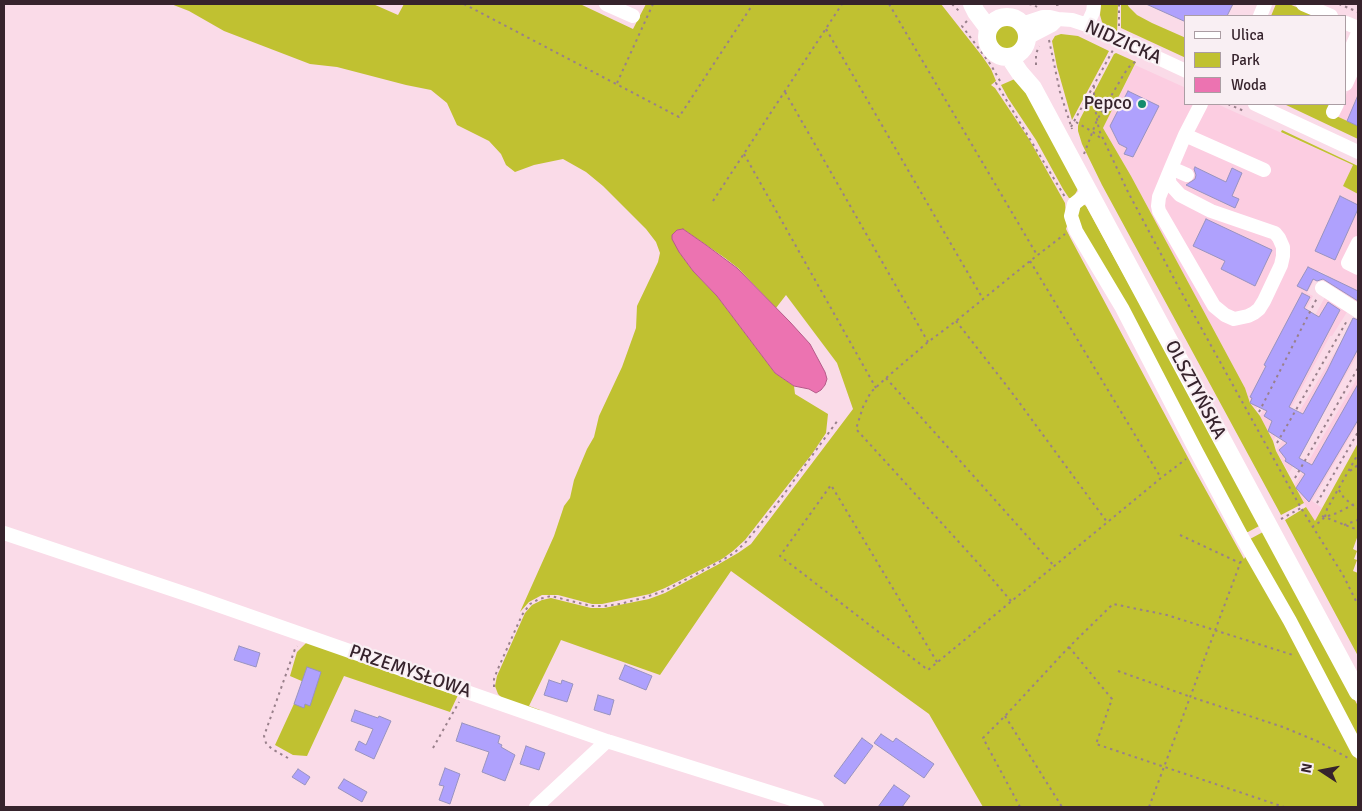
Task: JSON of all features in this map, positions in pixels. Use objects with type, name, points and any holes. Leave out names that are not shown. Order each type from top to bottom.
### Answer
[{"type":"main road","points":[[982,4],[994,23]]},
{"type":"main road","points":[[970,12],[976,12],[994,23]]},
{"type":"main road","points":[[1012,17],[1018,20],[1028,43],[1003,58],[997,56],[988,47],[986,34],[994,23],[1012,17]]},
{"type":"main road","name":"OLSZTYŃSKA","points":[[1028,43],[1029,68],[1033,88],[1358,692]]},
{"type":"street","points":[[606,4],[632,16]]},
{"type":"street","points":[[1087,25],[1093,12],[1094,4]]},
{"type":"street","points":[[1303,4],[1329,15]]},
{"type":"street","name":"NIDZICKA","points":[[1028,43],[1058,20],[1072,20],[1087,25],[1184,70]]},
{"type":"street","points":[[1347,58],[1358,33]]},
{"type":"street","points":[[1347,82],[1358,57]]},
{"type":"street","points":[[1170,171],[1170,184],[1180,195],[1211,210],[1275,233],[1279,238],[1283,247],[1281,265],[1264,302],[1254,314],[1242,318],[1229,318],[1214,306],[1159,211],[1158,201],[1170,171],[1185,135],[1200,105]]},
{"type":"street","points":[[1257,105],[1358,152]]},
{"type":"street","points":[[1185,135],[1264,170]]},
{"type":"street","points":[[1170,171],[1188,176]]},
{"type":"street","points":[[1088,192],[1074,204],[1071,216],[1075,227],[1122,308],[1196,452],[1290,621],[1355,755]]},
{"type":"street","points":[[1358,243],[1348,263],[1358,268]]},
{"type":"street","points":[[1322,288],[1356,309]]},
{"type":"street","name":"PRZEMYSŁOWA","points":[[4,533],[607,740],[817,807]]},
{"type":"street","points":[[536,807],[607,740]]},
{"type":"path","points":[[464,4],[679,117],[753,4]]},
{"type":"path","points":[[617,84],[653,4]]},
{"type":"path","points":[[714,202],[842,4]]},
{"type":"path","points":[[889,4],[1037,255]]},
{"type":"path","points":[[1338,4],[1358,12]]},
{"type":"path","points":[[970,12],[962,26],[991,64],[1000,81],[996,83],[1069,203],[1074,204]]},
{"type":"path","points":[[826,29],[983,298]]},
{"type":"path","points":[[1048,36],[1060,92],[1071,127],[1117,40]]},
{"type":"path","points":[[1028,43],[1049,41]]},
{"type":"path","points":[[1028,43],[1038,48],[1036,66]]},
{"type":"path","points":[[1084,154],[1097,120],[1124,74],[1137,61]]},
{"type":"path","points":[[1094,86],[1099,130],[1128,192],[1300,508],[1343,576],[1358,605]]},
{"type":"path","points":[[785,92],[928,342]]},
{"type":"path","points":[[1075,122],[1093,132],[1104,142]]},
{"type":"path","points":[[744,154],[876,388]]},
{"type":"path","points":[[1011,601],[856,429],[863,406],[871,392],[886,378],[983,298],[1075,227]]},
{"type":"path","points":[[1030,261],[1160,478]]},
{"type":"path","points":[[1260,412],[1322,288]]},
{"type":"path","points":[[1278,443],[1356,309]]},
{"type":"path","points":[[956,321],[1010,390],[1107,522]]},
{"type":"path","points":[[1294,478],[1358,368]]},
{"type":"path","points":[[886,378],[1054,566]]},
{"type":"path","points":[[498,703],[494,687],[497,671],[522,616],[530,604],[538,599],[551,596],[592,606],[620,604],[664,591],[719,562],[745,544],[838,420]]},
{"type":"path","points":[[1317,503],[1358,432]]},
{"type":"path","points":[[937,662],[831,485],[780,556],[928,670],[1160,478],[1196,452]]},
{"type":"path","points":[[1312,527],[1323,517],[1358,454]]},
{"type":"path","points":[[1348,473],[1358,465]]},
{"type":"path","points":[[1338,489],[1344,498],[1358,509]]},
{"type":"path","points":[[1323,517],[1337,513],[1358,502]]},
{"type":"path","points":[[1287,515],[1300,508]]},
{"type":"path","points":[[1323,517],[1358,530]]},
{"type":"path","points":[[1344,525],[1358,520]]},
{"type":"path","points":[[1180,535],[1240,563]]},
{"type":"path","points":[[1148,807],[1192,697],[1247,545]]},
{"type":"path","points":[[1020,807],[983,738],[1006,716],[1069,647],[1113,604],[1166,615],[1294,655]]},
{"type":"path","points":[[288,758],[272,749],[266,743],[264,736],[295,649],[308,636]]},
{"type":"path","points":[[1069,647],[1112,699],[1096,744],[1284,807]]},
{"type":"path","points":[[1118,671],[1283,727],[1319,742],[1347,758],[1355,755]]},
{"type":"path","points":[[433,748],[465,691]]},
{"type":"path","points":[[1006,716],[1062,807]]},
{"type":"shaded area","points":[[1135,65],[1184,87],[1184,105],[1219,105],[1353,165],[1343,186],[1358,194],[1358,305],[1322,286],[1327,275],[1319,271],[1307,293],[1313,296],[1256,409],[1250,403],[1245,388],[1131,176],[1103,128]]},
{"type":"shaded area","points":[[1358,67],[1358,126],[1336,116],[1342,105],[1347,105],[1347,93]]},
{"type":"shaded area","points":[[1325,297],[1347,312],[1332,336],[1330,336],[1273,441],[1260,416]]},
{"type":"shaded area","points":[[1354,320],[1358,322],[1358,354],[1289,473],[1276,451]]},
{"type":"shaded area","points":[[1358,377],[1358,423],[1312,501],[1322,508],[1315,522],[1294,486]]},
{"type":"green space","points":[[171,4],[373,4],[398,15],[404,4],[580,4],[633,29],[646,4],[941,4],[991,69],[996,81],[991,85],[995,88],[1029,139],[1065,203],[1066,229],[1071,239],[1193,467],[1244,559],[1247,554],[1356,757],[1358,763],[1358,807],[983,807],[929,714],[731,571],[660,675],[561,640],[529,706],[540,710],[539,712],[504,700],[498,694],[495,686],[497,676],[525,613],[532,605],[551,598],[591,608],[604,608],[649,599],[665,593],[719,564],[751,544],[853,409],[837,363],[786,295],[776,308],[738,268],[683,229],[677,230],[679,252],[693,271],[717,296],[775,373],[794,386],[795,394],[828,414],[826,433],[812,454],[745,540],[722,559],[650,594],[602,604],[592,604],[558,595],[542,595],[529,602],[520,612],[554,536],[564,506],[570,498],[574,480],[594,437],[599,416],[622,367],[636,328],[637,306],[658,262],[660,253],[656,242],[646,229],[603,186],[586,172],[563,159],[534,165],[515,172],[506,165],[501,154],[489,141],[457,125],[447,103],[431,90],[337,67],[310,64],[224,31],[189,11]]},
{"type":"green space","points":[[1101,4],[1118,4],[1117,34],[1105,27],[1102,22],[1100,15]]},
{"type":"green space","points":[[1121,4],[1127,4],[1137,15],[1184,37],[1184,57],[1121,28]]},
{"type":"green space","points":[[1276,4],[1289,4],[1316,15],[1271,15]]},
{"type":"green space","points":[[1008,24],[1017,28],[1021,37],[1017,46],[1008,50],[999,46],[995,37],[999,28]]},
{"type":"green space","points":[[1061,34],[1078,36],[1109,51],[1072,120],[1057,67],[1052,41],[1055,36]]},
{"type":"green space","points":[[1116,53],[1136,62],[1103,128],[1131,176],[1245,388],[1250,403],[1260,416],[1276,451],[1304,503],[1281,515],[1102,185],[1082,144],[1078,131],[1080,119]]},
{"type":"green space","points":[[1017,78],[1049,131],[1078,189],[1073,198],[1069,198],[1063,189],[1036,140],[1001,85]]},
{"type":"green space","points":[[1286,105],[1334,105],[1330,113],[1358,126],[1358,139]]},
{"type":"green space","points":[[1282,130],[1358,166],[1358,194],[1343,186],[1353,165],[1281,132]]},
{"type":"green space","points":[[1083,204],[1086,206],[1261,525],[1248,532],[1245,532],[1077,221],[1077,206]]},
{"type":"green space","points":[[1358,443],[1358,535],[1353,549],[1357,551],[1354,559],[1357,560],[1353,571],[1358,573],[1358,656],[1285,520],[1306,507],[1315,521]]},
{"type":"green space","points":[[1263,532],[1358,706],[1358,746],[1250,539]]},
{"type":"green space","points":[[307,642],[459,693],[450,712],[344,676],[307,756],[293,755],[275,745],[304,682],[290,676],[297,652]]},
{"type":"water","points":[[683,229],[737,268],[810,344],[827,379],[821,390],[816,393],[809,389],[794,386],[775,373],[717,296],[693,271],[679,252],[672,239],[672,235],[677,230]]},
{"type":"building","points":[[1146,4],[1233,4],[1228,15],[1184,15],[1184,21]]},
{"type":"building","points":[[1128,91],[1159,106],[1133,157],[1124,154],[1127,148],[1119,144],[1110,126]]},
{"type":"building","points":[[1358,95],[1358,126],[1347,121]]},
{"type":"building","points":[[1195,167],[1226,182],[1232,168],[1242,173],[1232,196],[1239,199],[1235,208],[1186,185],[1195,179]]},
{"type":"building","points":[[1340,196],[1358,205],[1358,209],[1335,260],[1315,251]]},
{"type":"building","points":[[1206,219],[1272,250],[1255,286],[1221,269],[1225,261],[1193,246]]},
{"type":"building","points":[[1308,267],[1358,291],[1358,301],[1323,279],[1317,281],[1313,279],[1307,291],[1297,286]]},
{"type":"building","points":[[1302,293],[1310,297],[1304,308],[1319,317],[1328,302],[1340,310],[1289,407],[1303,414],[1353,318],[1358,320],[1358,349],[1299,458],[1312,465],[1358,384],[1358,420],[1309,502],[1296,488],[1305,474],[1285,461],[1286,459],[1279,450],[1287,443],[1268,431],[1272,421],[1264,416],[1267,411],[1250,403],[1252,398],[1250,397],[1266,366],[1264,365]]},
{"type":"building","points":[[239,646],[260,653],[256,667],[234,660]]},
{"type":"building","points":[[625,665],[652,676],[646,690],[619,679]]},
{"type":"building","points":[[307,667],[321,672],[310,706],[305,704],[304,708],[294,704]]},
{"type":"building","points":[[549,680],[561,684],[562,680],[573,684],[567,702],[544,695]]},
{"type":"building","points":[[598,695],[614,700],[610,715],[594,710]]},
{"type":"building","points":[[355,710],[391,721],[374,759],[355,750],[359,741],[366,745],[373,729],[351,721]]},
{"type":"building","points":[[462,723],[500,736],[498,743],[502,745],[501,747],[515,755],[505,781],[482,772],[489,752],[456,741]]},
{"type":"building","points":[[881,734],[893,742],[896,738],[934,764],[924,778],[874,743]]},
{"type":"building","points":[[862,738],[873,746],[845,784],[834,776]]},
{"type":"building","points":[[526,746],[545,753],[539,770],[520,764]]},
{"type":"building","points":[[445,768],[460,774],[450,804],[439,800],[444,786],[439,785]]},
{"type":"building","points":[[298,769],[310,777],[305,785],[292,777]]},
{"type":"building","points":[[344,779],[367,792],[362,802],[338,788]]},
{"type":"building","points":[[894,785],[910,796],[902,807],[878,807]]},
{"type":"place","name":"Pepco","points":[[1142,104]]}]
